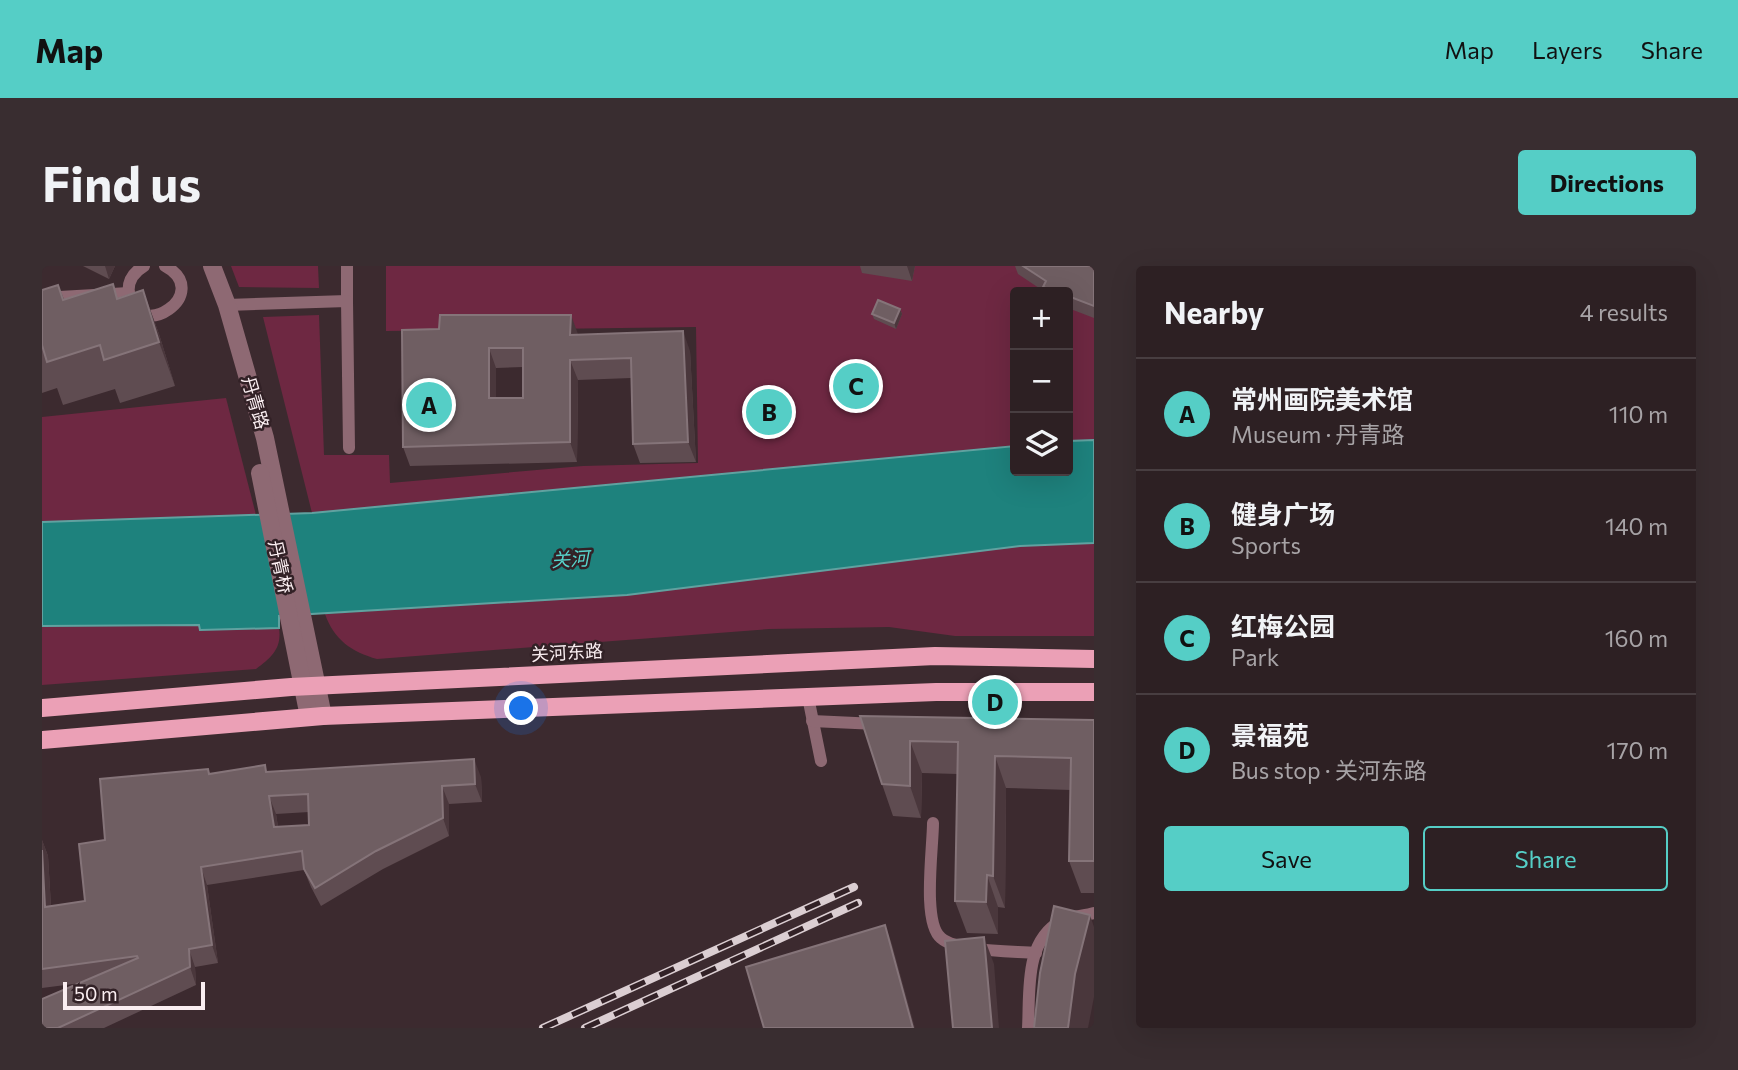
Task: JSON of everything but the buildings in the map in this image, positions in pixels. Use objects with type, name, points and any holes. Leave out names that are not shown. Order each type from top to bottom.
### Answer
[{"type":"main road","name":"关河东路","points":[[42,708],[311,687],[935,656],[1094,659]]},
{"type":"main road","points":[[42,740],[316,717],[936,692],[1094,692]]},
{"type":"street","name":"丹青路","points":[[212,266],[227,305],[265,438],[272,500]]},
{"type":"street","name":"丹青桥","points":[[272,500],[311,687]]},
{"type":"street","points":[[311,687],[316,717]]},
{"type":"lane","points":[[144,266],[132,277],[129,293],[136,308],[143,313],[159,315],[167,313],[178,301],[180,292],[177,276],[165,266]]},
{"type":"lane","points":[[347,267],[349,448]]},
{"type":"lane","points":[[42,298],[129,293]]},
{"type":"lane","points":[[227,305],[347,301]]},
{"type":"lane","points":[[808,697],[821,761]]},
{"type":"lane","points":[[812,721],[893,725]]},
{"type":"lane","points":[[933,823],[930,922],[940,938],[955,945],[1036,953]]},
{"type":"lane","points":[[1028,1028],[1032,961],[1044,936],[1062,920],[1094,913]]},
{"type":"shaded area","points":[[231,266],[318,266],[319,288],[239,287]]},
{"type":"shaded area","points":[[386,266],[1094,266],[1094,440],[1073,441],[1073,287],[1010,287],[1010,446],[312,513],[263,317],[319,315],[324,455],[389,455],[390,483],[583,466],[698,463],[696,327],[386,331]]},
{"type":"shaded area","points":[[226,398],[256,515],[42,522],[42,417]]},
{"type":"shaded area","points":[[1094,543],[1094,636],[955,636],[889,627],[769,629],[377,659],[345,644],[333,631],[325,614],[627,595],[1020,546]]},
{"type":"shaded area","points":[[200,625],[200,630],[279,628],[280,635],[271,656],[256,669],[42,685],[42,626]]},
{"type":"water","name":"关河","points":[[1094,440],[1094,543],[1020,546],[627,595],[279,616],[279,628],[200,630],[199,625],[42,626],[42,522],[312,513],[1010,446],[1010,476],[1073,476],[1073,441]]},
{"type":"railway","points":[[543,1028],[854,887]]},
{"type":"railway","points":[[585,1028],[858,903]]},
{"type":"place","name":"红梅公园","points":[[856,386]]},
{"type":"place","name":"常州画院美术馆","points":[[429,405]]},
{"type":"place","name":"健身广场","points":[[769,412]]},
{"type":"place","name":"景福苑","points":[[995,702]]}]
